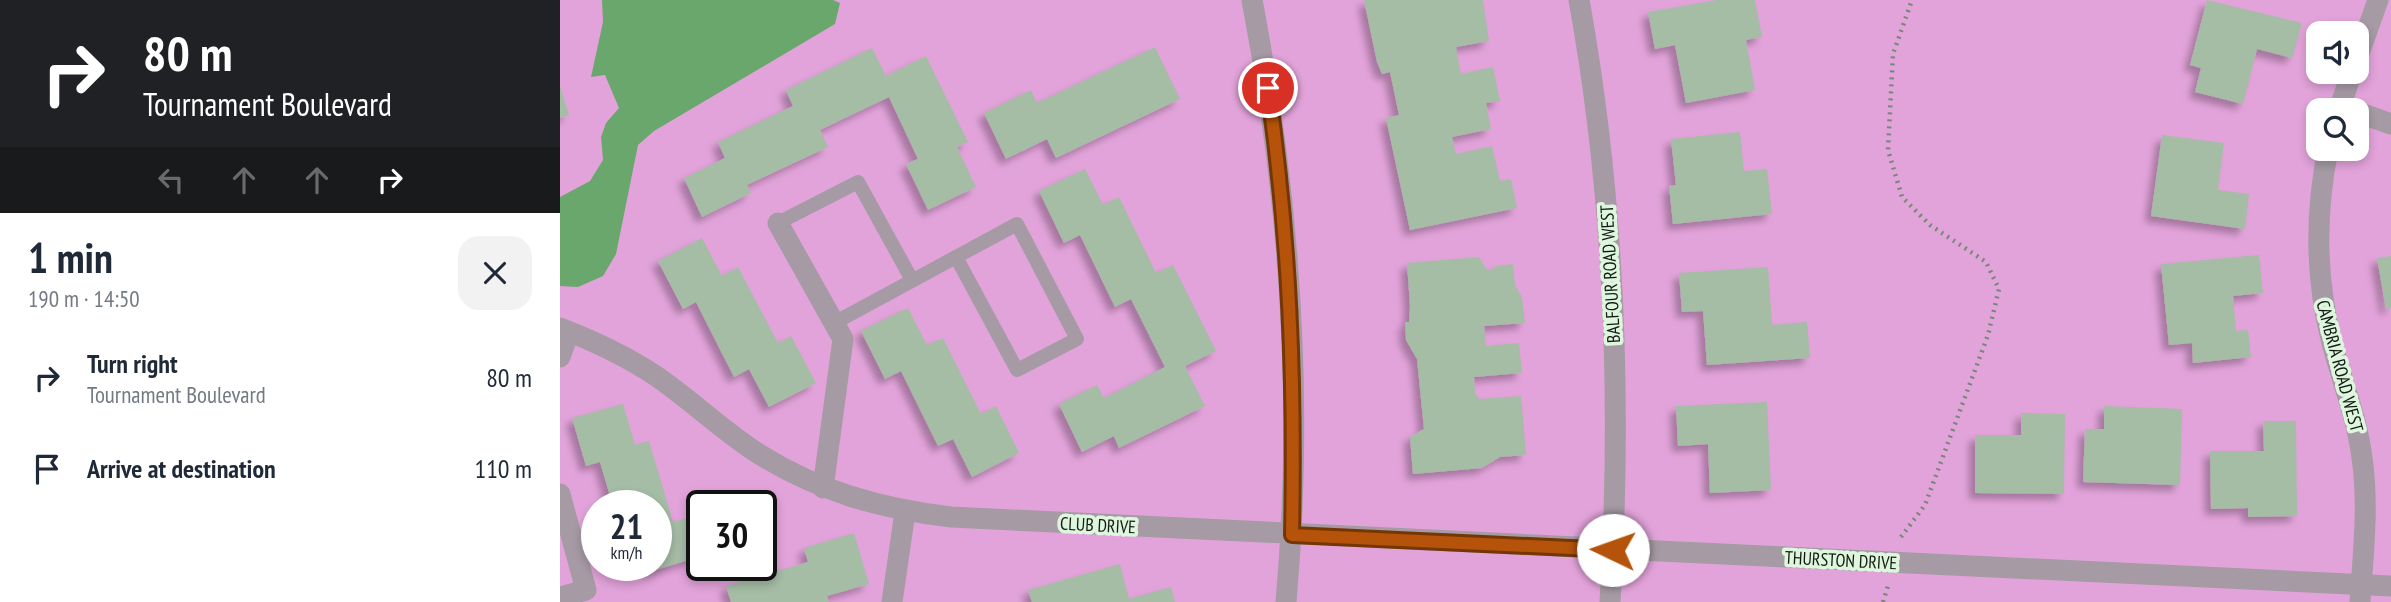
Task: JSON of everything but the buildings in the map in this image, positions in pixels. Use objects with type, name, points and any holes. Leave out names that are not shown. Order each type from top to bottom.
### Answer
[{"type":"street","points":[[1252,0],[1281,181],[1291,299],[1295,416],[1292,535],[1286,602]]},
{"type":"street","name":"BALFOUR ROAD WEST","points":[[1579,0],[1603,170],[1613,296],[1616,423],[1610,602]]},
{"type":"street","points":[[2369,25],[2378,0]]},
{"type":"street","points":[[2369,117],[2391,124]]},
{"type":"street","name":"CAMBRIA ROAD WEST","points":[[2326,161],[2318,217],[2320,292],[2331,341],[2353,409],[2362,458],[2366,508],[2360,593]]},
{"type":"street","points":[[778,223],[843,339],[823,488]]},
{"type":"street","name":"CLUB DRIVE","points":[[560,356],[564,330],[613,351],[656,376],[758,453],[823,488],[905,512],[951,517],[1292,535]]},
{"type":"street","points":[[560,494],[586,590],[560,597]]},
{"type":"street","points":[[892,602],[905,512]]},
{"type":"street","name":"THURSTON DRIVE","points":[[1292,535],[1895,563],[2360,593],[2391,586]]},
{"type":"lane","points":[[778,223],[858,182],[912,281]]},
{"type":"lane","points":[[834,323],[912,281],[956,257],[1017,224],[1077,339],[1017,370],[956,257]]},
{"type":"path","points":[[1895,563],[1899,541],[1925,505],[1987,335],[1999,289],[1986,262],[1930,225],[1902,197],[1888,150],[1894,54],[1912,0]]},
{"type":"shaded area","points":[[560,0],[2391,0],[2391,602],[560,602]]},
{"type":"shaded area","points":[[602,0],[833,0],[840,3],[835,24],[654,131],[638,145],[616,254],[603,276],[578,287],[560,286],[560,197],[590,181],[603,160],[601,137],[606,123],[619,108],[605,75],[591,77],[603,22]]},
{"type":"route","points":[[1268,88],[1281,181],[1291,299],[1295,416],[1292,535],[1613,550]]}]
